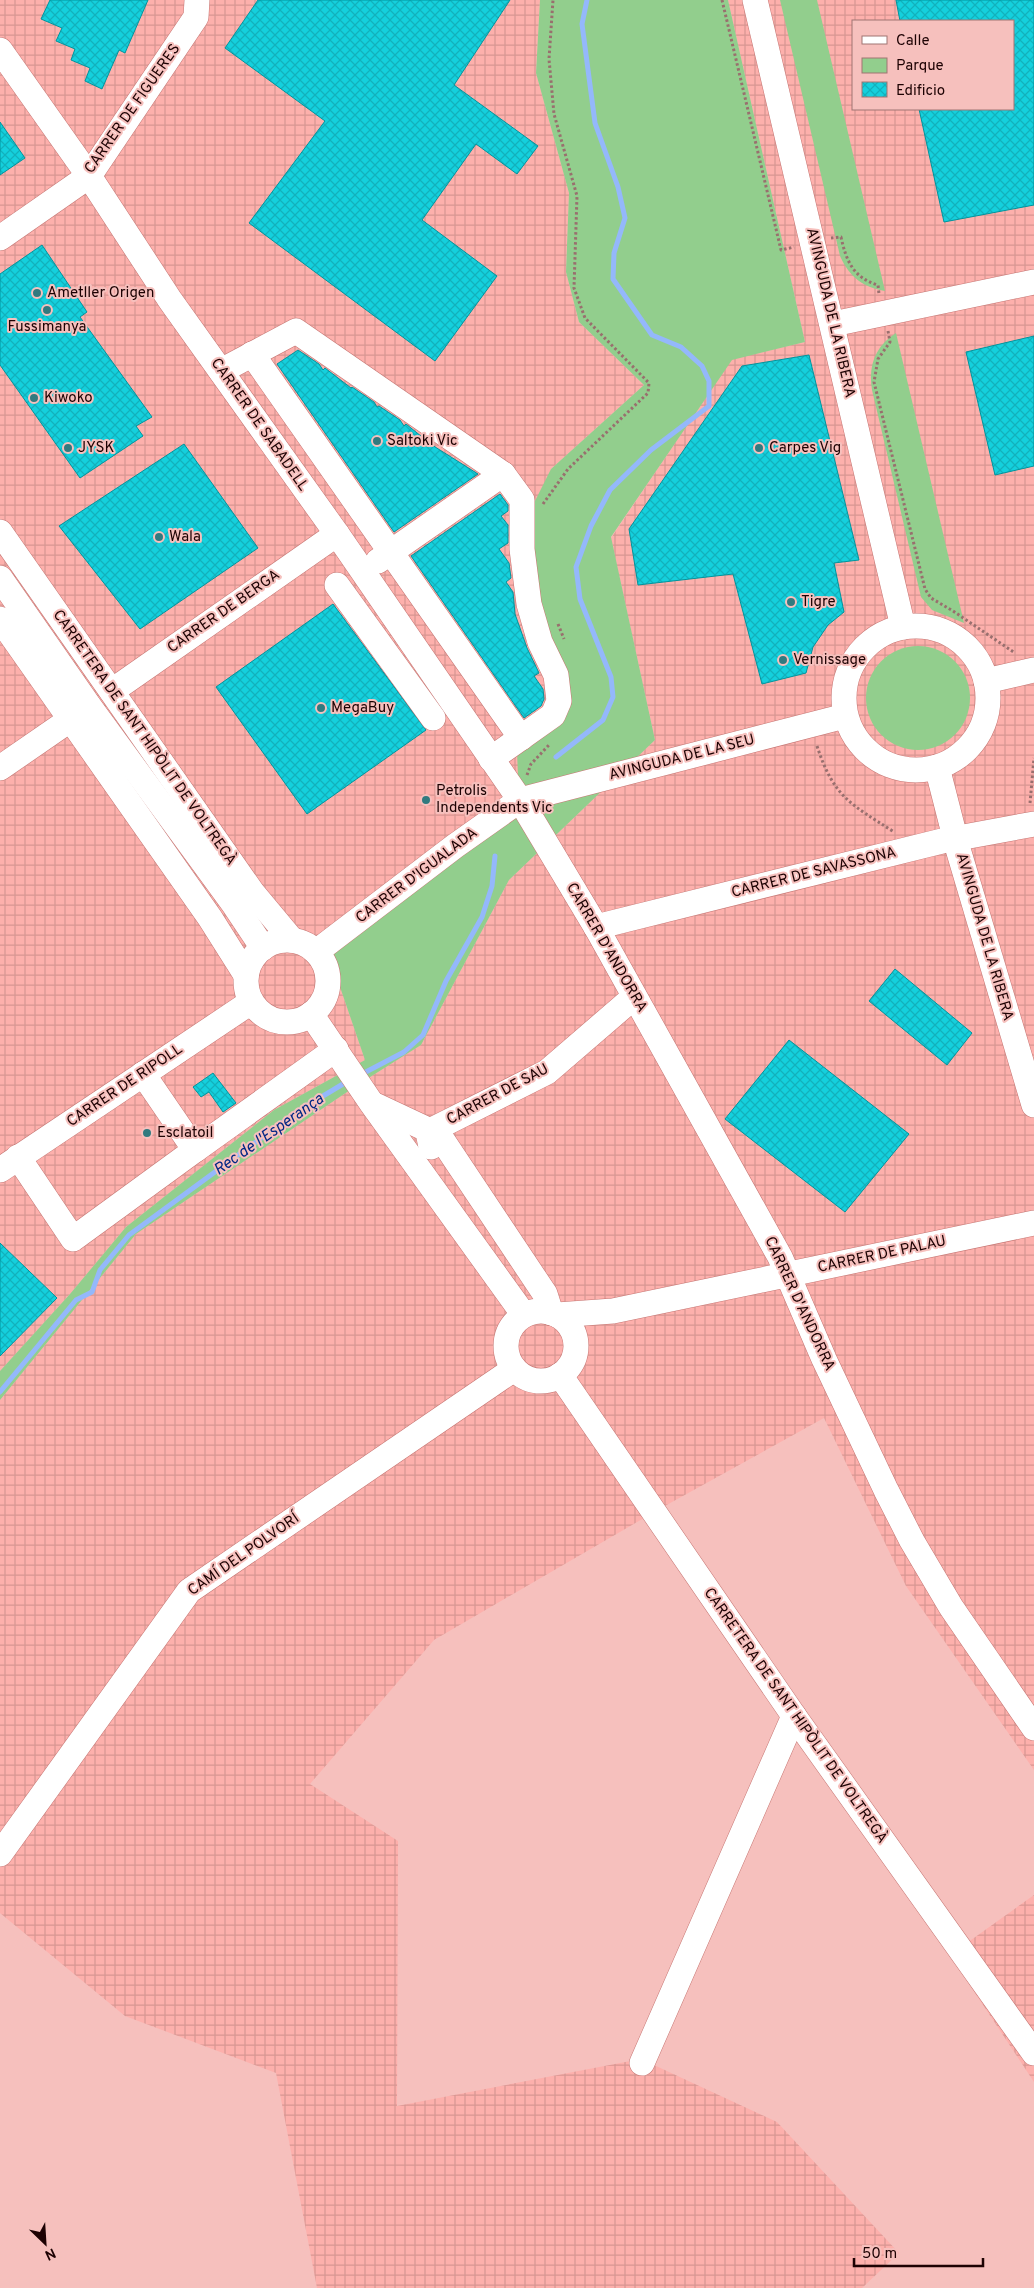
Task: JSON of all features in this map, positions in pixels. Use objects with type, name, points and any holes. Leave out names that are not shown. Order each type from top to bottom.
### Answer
[{"type":"street","name":"CARRER DE FIGUERES","points":[[0,238],[89,176],[196,17],[197,0]]},
{"type":"street","name":"AVINGUDA DE LA RIBERA","points":[[755,0],[903,627]]},
{"type":"street","name":"CARRER DE SABADELL","points":[[0,50],[89,176],[170,300],[337,534],[520,800]]},
{"type":"street","points":[[833,324],[1034,282]]},
{"type":"street","points":[[221,371],[296,331],[504,474],[522,500],[522,549],[528,604],[540,642],[556,675],[559,701],[553,715],[492,759]]},
{"type":"street","points":[[252,354],[521,738]]},
{"type":"street","points":[[362,571],[504,474]]},
{"type":"street","name":"CARRETERA DE SANT HIPÒLIT DE VOLTREGÀ","points":[[0,532],[252,892],[292,940]]},
{"type":"street","name":"CARRER DE BERGA","points":[[112,691],[337,534]]},
{"type":"street","name":"CARRETERA DE SANT HIPÒLIT DE VOLTREGÀ","points":[[0,578],[89,706],[233,903],[263,948]]},
{"type":"street","points":[[337,585],[433,718]]},
{"type":"street","points":[[0,619],[210,918],[246,976]]},
{"type":"street","points":[[903,627],[928,627],[954,637],[975,656],[986,680],[988,710],[977,737],[957,758],[937,767],[902,770],[877,760],[857,741],[846,716],[844,693],[849,671],[861,651],[879,636],[903,627]]},
{"type":"street","points":[[986,680],[1034,670]]},
{"type":"street","name":"AVINGUDA DE LA SEU","points":[[520,800],[846,716]]},
{"type":"street","points":[[0,768],[71,718]]},
{"type":"street","name":"AVINGUDA DE LA RIBERA","points":[[937,767],[1034,1105]]},
{"type":"street","name":"CARRER D'ANDORRA","points":[[520,800],[596,927],[788,1275],[824,1359],[912,1541],[951,1607],[1034,1728]]},
{"type":"street","name":"CARRER D'IGUALADA","points":[[316,952],[455,846],[520,800]]},
{"type":"street","name":"CARRER DE SAVASSONA","points":[[596,927],[956,838],[1032,817]]},
{"type":"street","points":[[292,940],[305,944],[316,952],[324,964],[328,984],[324,998],[312,1014],[298,1021],[282,1022],[261,1013],[251,1002],[246,989],[246,976],[251,960],[263,948],[276,942],[292,940]]},
{"type":"street","name":"CARRER DE SAU","points":[[431,1131],[547,1072],[634,996]]},
{"type":"street","name":"CARRER DE RIPOLL","points":[[9,1164],[251,1002]]},
{"type":"street","points":[[312,1014],[372,1104],[524,1316]]},
{"type":"street","points":[[9,1164],[73,1239],[336,1049]]},
{"type":"street","points":[[143,1074],[195,1150]]},
{"type":"street","points":[[372,1104],[431,1131],[544,1294],[554,1314]]},
{"type":"street","points":[[422,1173],[431,1149],[431,1131]]},
{"type":"street","name":"CARRER DE PALAU","points":[[554,1314],[613,1311],[1034,1223]]},
{"type":"street","points":[[535,1311],[554,1314],[566,1322],[575,1336],[575,1356],[569,1367],[560,1375],[548,1380],[536,1381],[524,1377],[514,1369],[508,1358],[506,1346],[508,1334],[514,1323],[535,1311]]},
{"type":"street","name":"CARRER DE PALAU","points":[[575,1336],[613,1311]]},
{"type":"street","name":"CAMÍ DEL POLVORÍ","points":[[0,1854],[189,1591],[514,1369]]},
{"type":"street","name":"CARRETERA DE SANT HIPÒLIT DE VOLTREGÀ","points":[[560,1375],[794,1716],[1034,2053]]},
{"type":"street","points":[[642,2063],[794,1716]]},
{"type":"path","points":[[540,509],[568,469],[648,392],[650,383],[585,318],[574,288],[577,196],[554,114],[549,59],[553,0]]},
{"type":"path","points":[[722,0],[781,250]]},
{"type":"path","name":"AVINGUDA DE LA RIBERA","points":[[841,237],[846,258],[851,267],[864,280],[878,285]]},
{"type":"path","name":"AVINGUDA DE LA RIBERA","points":[[890,342],[878,359],[874,382],[925,589],[931,598],[941,606],[953,611],[1015,653]]},
{"type":"path","points":[[557,621],[567,648]]},
{"type":"path","points":[[520,800],[530,764],[556,738]]},
{"type":"path","points":[[816,746],[823,766],[832,783],[849,803],[901,837]]},
{"type":"path","points":[[1032,817],[1034,758]]},
{"type":"shaded area","points":[[0,0],[540,0],[536,73],[569,193],[566,272],[579,322],[644,385],[551,469],[561,669],[520,800],[328,952],[365,1060],[274,1110],[126,1227],[70,1294],[0,1371]]},
{"type":"shaded area","points":[[728,0],[1034,0],[1034,1770],[906,1586],[824,1418],[663,1507],[434,1640],[310,1784],[398,1841],[397,2106],[641,2059],[777,2122],[899,2253],[862,2288],[317,2288],[276,2073],[125,2016],[0,1913],[0,1400],[136,1234],[359,1084],[421,1045],[509,880],[655,740],[611,538],[732,359],[805,342]]},
{"type":"shaded area","points":[[1034,1895],[1034,2082],[950,1955]]},
{"type":"green space","points":[[540,0],[728,0],[805,342],[732,360],[611,537],[655,740],[509,880],[421,1045],[359,1084],[136,1234],[0,1400],[0,1371],[70,1294],[126,1227],[274,1110],[365,1060],[328,952],[519,800],[517,751],[556,725],[546,639],[530,548],[533,505],[551,469],[644,385],[579,322],[566,272],[569,193],[536,73]]},
{"type":"green space","points":[[780,0],[817,0],[885,291],[870,287],[858,280],[848,270],[840,256]]},
{"type":"green space","points":[[896,333],[964,623],[932,610],[921,597],[872,390],[871,373],[875,357],[883,344]]},
{"type":"green space","points":[[918,646],[938,650],[947,654],[955,661],[962,669],[966,678],[970,698],[966,718],[962,727],[955,735],[947,742],[938,746],[918,750],[898,746],[889,742],[881,735],[874,727],[870,718],[866,698],[870,678],[874,669],[881,661],[889,654],[898,650]]},
{"type":"building","points":[[50,0],[148,0],[125,53],[119,50],[102,89],[85,81],[90,68],[71,60],[75,49],[56,41],[62,28],[41,19]]},
{"type":"building","points":[[258,0],[510,0],[454,85],[538,146],[517,174],[476,144],[422,220],[497,276],[435,361],[249,223],[325,121],[225,48]]},
{"type":"building","points":[[896,0],[1034,0],[1034,205],[944,222],[919,110],[1014,110],[1014,20],[900,20]]},
{"type":"building","points":[[0,122],[25,158],[0,175]]},
{"type":"building","points":[[42,245],[87,312],[80,317],[152,417],[136,426],[143,436],[80,478],[0,365],[0,274]]},
{"type":"building","points":[[1034,336],[1034,466],[995,475],[966,352]]},
{"type":"building","name":"Saltoki Vic","points":[[298,350],[319,364],[323,370],[325,368],[351,388],[374,402],[377,407],[379,406],[400,420],[404,426],[406,424],[432,445],[478,474],[394,532],[277,364]]},
{"type":"building","name":"Carpes Vig","points":[[809,355],[859,560],[834,563],[844,612],[828,625],[813,647],[806,673],[762,684],[733,574],[638,585],[629,529],[742,366]]},
{"type":"building","name":"Wala","points":[[184,444],[258,548],[140,629],[59,526]]},
{"type":"building","points":[[500,494],[508,505],[508,511],[501,516],[508,525],[508,543],[499,549],[509,563],[511,578],[506,582],[513,592],[515,614],[527,648],[539,673],[534,676],[543,689],[544,699],[541,706],[524,718],[411,556]]},
{"type":"building","name":"MegaBuy","points":[[333,604],[426,730],[307,814],[216,687]]},
{"type":"building","points":[[895,969],[972,1033],[947,1065],[869,1001]]},
{"type":"building","points":[[789,1040],[909,1134],[845,1212],[725,1119]]},
{"type":"building","points":[[213,1073],[236,1103],[223,1112],[209,1092],[201,1097],[193,1087]]},
{"type":"building","points":[[0,1243],[57,1298],[0,1356]]},
{"type":"waterway","name":"Rec de l'Esperança","points":[[556,757],[603,720],[613,697],[611,677],[580,599],[576,567],[591,526],[610,490],[651,450],[709,406],[709,381],[702,366],[681,347],[652,335],[613,279],[614,253],[625,218],[618,187],[595,123],[582,24],[587,0]]},
{"type":"waterway","name":"Rec de l'Esperança","points":[[360,1075],[404,1052],[423,1035],[446,981],[482,917],[492,886],[495,856]]},
{"type":"waterway","name":"Rec de l'Esperança","points":[[0,1392],[76,1300],[92,1292],[100,1270],[129,1235],[298,1111],[348,1081]]},
{"type":"place","name":"Ametller Origen","points":[[37,293]]},
{"type":"place","name":"Fussimanya","points":[[47,310]]},
{"type":"place","name":"Kiwoko","points":[[34,398]]},
{"type":"place","name":"Saltoki Vic","points":[[377,441]]},
{"type":"place","name":"JYSK","points":[[68,448]]},
{"type":"place","name":"Carpes Vig","points":[[759,448]]},
{"type":"place","name":"Wala","points":[[159,537]]},
{"type":"place","name":"Tigre","points":[[791,602]]},
{"type":"place","name":"Vernissage","points":[[783,660]]},
{"type":"place","name":"MegaBuy","points":[[321,708]]},
{"type":"place","name":"Petrolis Independents Vic","points":[[426,800]]},
{"type":"place","name":"Esclatoil","points":[[147,1133]]}]
